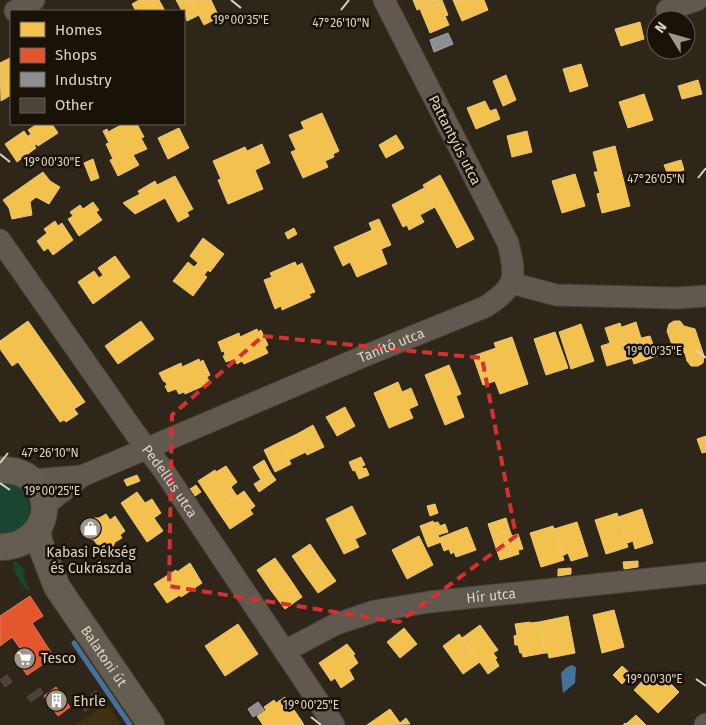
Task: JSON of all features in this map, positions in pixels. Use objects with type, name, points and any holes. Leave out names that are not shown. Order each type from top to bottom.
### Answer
[{"type":"main road","points":[[0,470],[23,473],[33,480]]},
{"type":"main road","name":"Balatoni út","points":[[33,480],[39,488],[41,518],[39,541],[58,586],[151,725]]},
{"type":"main road","name":"Balatoni út","points":[[5,547],[26,541],[41,518]]},
{"type":"main road","name":"Balatoni út","points":[[5,547],[58,586]]},
{"type":"street","points":[[17,10],[34,0]]},
{"type":"street","name":"Pattantyús utca","points":[[384,0],[508,243],[514,266],[511,283]]},
{"type":"street","points":[[666,10],[697,0]]},
{"type":"street","name":"Pedellus utca","points":[[0,240],[164,472],[334,725]]},
{"type":"street","points":[[511,283],[556,295],[677,298],[706,296]]},
{"type":"street","name":"Tanító utca","points":[[33,480],[82,476],[485,307],[501,297],[511,283]]},
{"type":"street","name":"Tanító utca","points":[[41,518],[82,476]]},
{"type":"street","name":"Hír utca","points":[[285,651],[336,624],[376,611],[430,602],[706,573]]},
{"type":"highlighted area","points":[[263,336],[482,358],[516,536],[399,622],[169,586],[172,415]]},
{"type":"shaded area","points":[[107,704],[121,725],[75,725]]},
{"type":"green space","points":[[0,483],[16,485],[22,490],[29,503],[28,518],[25,524],[19,530],[11,533],[0,534]]},
{"type":"green space","points":[[14,562],[25,570],[23,574],[30,592],[18,579]]},
{"type":"water","points":[[572,665],[576,667],[575,683],[563,693],[561,673]]},
{"type":"building: Homes","points":[[139,0],[159,0],[164,10],[135,10],[132,4]]},
{"type":"building: Homes","points":[[176,0],[191,0],[199,15],[187,21],[185,10],[181,10]]},
{"type":"building: Homes","points":[[191,0],[211,0],[219,17],[204,25]]},
{"type":"building: Homes","points":[[413,0],[440,0],[417,10]]},
{"type":"building: Homes","points":[[442,0],[448,15],[445,16],[449,25],[430,33],[420,9]]},
{"type":"building: Homes","points":[[453,0],[484,0],[488,10],[462,21]]},
{"type":"building: Homes","points":[[640,22],[644,39],[621,46],[615,29]]},
{"type":"building: Homes","points":[[10,58],[10,96],[1,101],[0,63]]},
{"type":"building: Homes","points":[[581,64],[588,86],[570,92],[563,69]]},
{"type":"building: Homes","points":[[506,75],[516,100],[503,106],[493,81]]},
{"type":"building: Homes","points":[[698,80],[702,94],[682,99],[678,86]]},
{"type":"building: Homes","points":[[644,94],[653,120],[628,128],[619,102]]},
{"type":"building: Homes","points":[[485,101],[490,111],[496,109],[500,119],[476,129],[467,108]]},
{"type":"building: Homes","points":[[322,113],[339,151],[333,154],[334,157],[325,161],[328,167],[303,178],[291,152],[296,150],[289,135],[304,129],[301,122]]},
{"type":"building: Homes","points":[[36,125],[53,125],[58,133],[38,146],[37,144],[34,146],[28,136],[31,134],[28,130]]},
{"type":"building: Homes","points":[[121,125],[138,125],[144,137],[141,138],[147,149],[133,155],[139,165],[118,176],[110,160],[113,159],[106,144],[109,143],[103,131],[107,129],[108,132]]},
{"type":"building: Homes","points":[[179,128],[189,148],[168,159],[158,138]]},
{"type":"building: Homes","points":[[24,131],[36,148],[17,162],[5,144]]},
{"type":"building: Homes","points":[[527,131],[532,152],[512,157],[507,136]]},
{"type":"building: Homes","points":[[396,135],[404,148],[386,158],[379,145]]},
{"type":"building: Homes","points":[[262,144],[270,163],[255,170],[263,189],[228,204],[218,180],[221,179],[213,161],[245,147],[247,151]]},
{"type":"building: Homes","points":[[615,146],[630,206],[602,213],[597,194],[600,193],[594,172],[598,172],[593,152]]},
{"type":"building: Homes","points":[[93,159],[99,178],[91,181],[84,163]]},
{"type":"building: Homes","points":[[681,160],[684,170],[668,175],[664,165]]},
{"type":"building: Homes","points":[[43,172],[50,181],[60,187],[49,204],[36,197],[30,202],[32,215],[12,219],[9,208],[3,200]]},
{"type":"building: Homes","points":[[575,174],[585,206],[562,213],[552,181]]},
{"type":"building: Homes","points":[[440,175],[474,239],[457,248],[423,185]]},
{"type":"building: Homes","points":[[175,176],[193,209],[187,212],[189,216],[178,222],[165,198],[135,214],[123,203],[140,194],[138,191],[155,181],[157,185]]},
{"type":"building: Homes","points":[[424,188],[435,207],[420,215],[424,222],[409,230],[407,225],[403,227],[392,205]]},
{"type":"building: Homes","points":[[93,202],[99,210],[96,212],[102,220],[79,236],[68,219],[73,216],[70,212],[80,205],[83,209]]},
{"type":"building: Homes","points":[[379,219],[391,245],[381,249],[387,264],[357,277],[350,262],[343,266],[334,247],[372,230],[369,223]]},
{"type":"building: Homes","points":[[55,221],[58,226],[62,223],[73,240],[53,255],[48,248],[44,251],[37,241],[47,233],[44,229]]},
{"type":"building: Homes","points":[[294,228],[297,234],[288,239],[285,233]]},
{"type":"building: Homes","points":[[203,238],[224,254],[210,272],[208,270],[204,275],[207,277],[193,296],[173,281],[188,262],[194,267],[198,263],[190,256]]},
{"type":"building: Homes","points":[[115,256],[130,277],[93,304],[78,282],[94,271],[99,278],[103,275],[98,268]]},
{"type":"building: Homes","points":[[295,262],[297,266],[302,263],[315,292],[309,294],[311,297],[282,310],[281,306],[275,309],[264,280],[272,277],[270,273]]},
{"type":"building: Homes","points":[[28,321],[85,402],[74,409],[78,414],[66,422],[64,420],[60,422],[18,362],[12,366],[0,349],[0,341]]},
{"type":"building: Homes","points":[[141,321],[154,339],[118,364],[105,346]]},
{"type":"building: Homes","points":[[674,321],[680,321],[684,326],[695,329],[704,356],[703,363],[698,366],[691,366],[687,361],[685,353],[676,356],[667,331],[669,324]]},
{"type":"building: Homes","points":[[636,322],[641,338],[650,336],[657,356],[634,364],[622,327]]},
{"type":"building: Homes","points":[[620,323],[632,358],[607,366],[601,346],[610,343],[605,328]]},
{"type":"building: Homes","points":[[581,324],[594,361],[571,369],[559,332]]},
{"type":"building: Homes","points":[[257,329],[258,332],[261,330],[268,345],[265,347],[268,353],[244,364],[242,361],[237,364],[234,359],[226,362],[223,356],[225,355],[224,351],[222,352],[218,342],[239,333],[240,337]]},
{"type":"building: Homes","points":[[555,332],[568,368],[546,375],[534,339]]},
{"type":"building: Homes","points":[[512,337],[528,384],[500,394],[495,381],[483,385],[473,356],[496,348],[494,343]]},
{"type":"building: Homes","points":[[199,359],[200,362],[203,360],[210,375],[207,377],[210,383],[185,394],[184,392],[179,394],[176,389],[168,392],[165,386],[167,385],[159,373],[181,363],[182,367]]},
{"type":"building: Homes","points":[[449,365],[461,394],[456,396],[464,417],[445,425],[425,375]]},
{"type":"building: Homes","points":[[398,382],[402,392],[411,388],[418,405],[409,409],[413,418],[389,428],[374,393]]},
{"type":"building: Homes","points":[[345,407],[355,426],[337,436],[326,417]]},
{"type":"building: Homes","points":[[313,425],[324,447],[307,455],[297,434]]},
{"type":"building: Homes","points":[[297,434],[306,452],[289,460],[280,442]]},
{"type":"building: Homes","points":[[706,436],[706,452],[702,453],[697,439]]},
{"type":"building: Homes","points":[[280,442],[291,464],[275,472],[264,450]]},
{"type":"building: Homes","points":[[361,457],[365,465],[353,471],[349,462]]},
{"type":"building: Homes","points":[[264,460],[271,473],[261,480],[253,467]]},
{"type":"building: Homes","points":[[226,466],[237,482],[231,487],[237,496],[217,510],[198,481],[215,470],[216,472]]},
{"type":"building: Homes","points":[[362,467],[363,469],[366,468],[369,475],[359,479],[355,470]]},
{"type":"building: Homes","points":[[271,473],[276,480],[259,492],[254,484]]},
{"type":"building: Homes","points":[[137,475],[140,481],[127,486],[124,480]]},
{"type":"building: Homes","points":[[196,485],[201,492],[195,496],[190,489]]},
{"type":"building: Homes","points":[[244,491],[255,506],[250,510],[253,514],[230,529],[217,510]]},
{"type":"building: Homes","points":[[137,492],[145,503],[152,499],[161,513],[154,518],[163,531],[147,542],[121,503]]},
{"type":"building: Homes","points":[[435,504],[438,513],[430,516],[427,506]]},
{"type":"building: Homes","points":[[352,506],[366,534],[355,539],[359,547],[344,554],[326,519]]},
{"type":"building: Homes","points":[[642,509],[653,543],[635,549],[633,541],[627,543],[618,517]]},
{"type":"building: Homes","points":[[617,513],[628,547],[606,554],[595,520]]},
{"type":"building: Homes","points":[[106,514],[110,520],[115,516],[125,531],[120,535],[122,538],[115,542],[113,547],[108,546],[101,551],[94,540],[90,539],[90,533],[86,527],[92,523],[94,518],[99,518]]},
{"type":"building: Homes","points":[[506,518],[510,531],[492,536],[488,524]]},
{"type":"building: Homes","points":[[433,521],[434,523],[438,522],[440,526],[445,524],[448,532],[438,535],[441,542],[428,547],[420,526]]},
{"type":"building: Homes","points":[[577,522],[588,556],[571,561],[568,553],[562,556],[554,529]]},
{"type":"building: Homes","points":[[553,526],[564,560],[541,567],[530,533]]},
{"type":"building: Homes","points":[[467,527],[476,550],[456,557],[454,552],[451,554],[449,549],[444,551],[439,538]]},
{"type":"building: Homes","points":[[510,531],[512,536],[518,534],[523,549],[518,550],[519,554],[500,560],[492,536]]},
{"type":"building: Homes","points":[[419,536],[433,565],[407,579],[392,550]]},
{"type":"building: Homes","points":[[310,544],[323,563],[305,575],[292,556]]},
{"type":"building: Homes","points":[[275,558],[290,579],[272,592],[257,570]]},
{"type":"building: Homes","points":[[638,561],[638,567],[624,569],[623,562]]},
{"type":"building: Homes","points":[[190,563],[202,583],[181,597],[180,595],[167,603],[154,584]]},
{"type":"building: Homes","points":[[323,563],[336,581],[318,593],[305,575]]},
{"type":"building: Homes","points":[[571,568],[571,574],[558,576],[558,569]]},
{"type":"building: Homes","points":[[290,579],[302,597],[285,609],[272,592]]},
{"type":"building: Homes","points":[[614,610],[624,647],[602,653],[593,615]]},
{"type":"building: Homes","points":[[568,616],[575,653],[549,658],[548,653],[545,653],[539,622]]},
{"type":"building: Homes","points":[[539,622],[545,653],[523,657],[518,645],[515,645],[514,636],[517,635],[515,624]]},
{"type":"building: Homes","points":[[238,624],[258,654],[225,676],[205,646]]},
{"type":"building: Homes","points":[[480,625],[498,650],[493,653],[497,658],[483,667],[462,638]]},
{"type":"building: Homes","points":[[404,628],[417,644],[400,658],[387,642]]},
{"type":"building: Homes","points":[[459,634],[480,662],[463,674],[443,646]]},
{"type":"building: Homes","points":[[347,644],[355,654],[353,655],[358,663],[349,670],[354,679],[341,688],[335,678],[331,681],[319,663]]},
{"type":"building: Homes","points":[[495,659],[499,666],[488,674],[483,667]]},
{"type":"building: Homes","points":[[622,666],[631,674],[622,684],[613,675]]},
{"type":"building: Homes","points":[[648,675],[655,682],[662,675],[679,692],[658,713],[634,690]]},
{"type":"building: Homes","points":[[285,697],[301,720],[293,725],[263,725],[257,716],[266,710],[264,707],[274,700],[276,703]]},
{"type":"building: Homes","points":[[390,709],[400,723],[406,718],[410,724],[367,725]]},
{"type":"building: Homes","points":[[636,715],[646,725],[623,725],[626,724]]},
{"type":"building: Homes","points":[[301,720],[304,725],[293,725]]},
{"type":"building: Shops","points":[[30,596],[43,616],[32,623],[54,657],[27,675],[14,656],[22,651],[12,637],[0,646],[0,616]]},
{"type":"building: Shops","name":"Ehrle","points":[[56,687],[70,707],[58,716],[44,696]]},
{"type":"building: Industry","points":[[448,33],[453,44],[434,52],[430,40]]},
{"type":"building: Industry","points":[[258,702],[264,710],[253,717],[248,709]]},
{"type":"building: Other","points":[[7,675],[12,682],[5,687],[0,680]]},
{"type":"building: Other","points":[[40,688],[43,693],[31,702],[27,697]]},
{"type":"building: Other","points":[[96,691],[102,700],[85,711],[79,703]]},
{"type":"waterway","points":[[74,643],[130,725]]},
{"type":"place","name":"Kabasi Pékség és Cukrászda","points":[[91,529]]},
{"type":"place","name":"Tesco","points":[[25,658]]},
{"type":"place","name":"Ehrle","points":[[57,701]]}]
